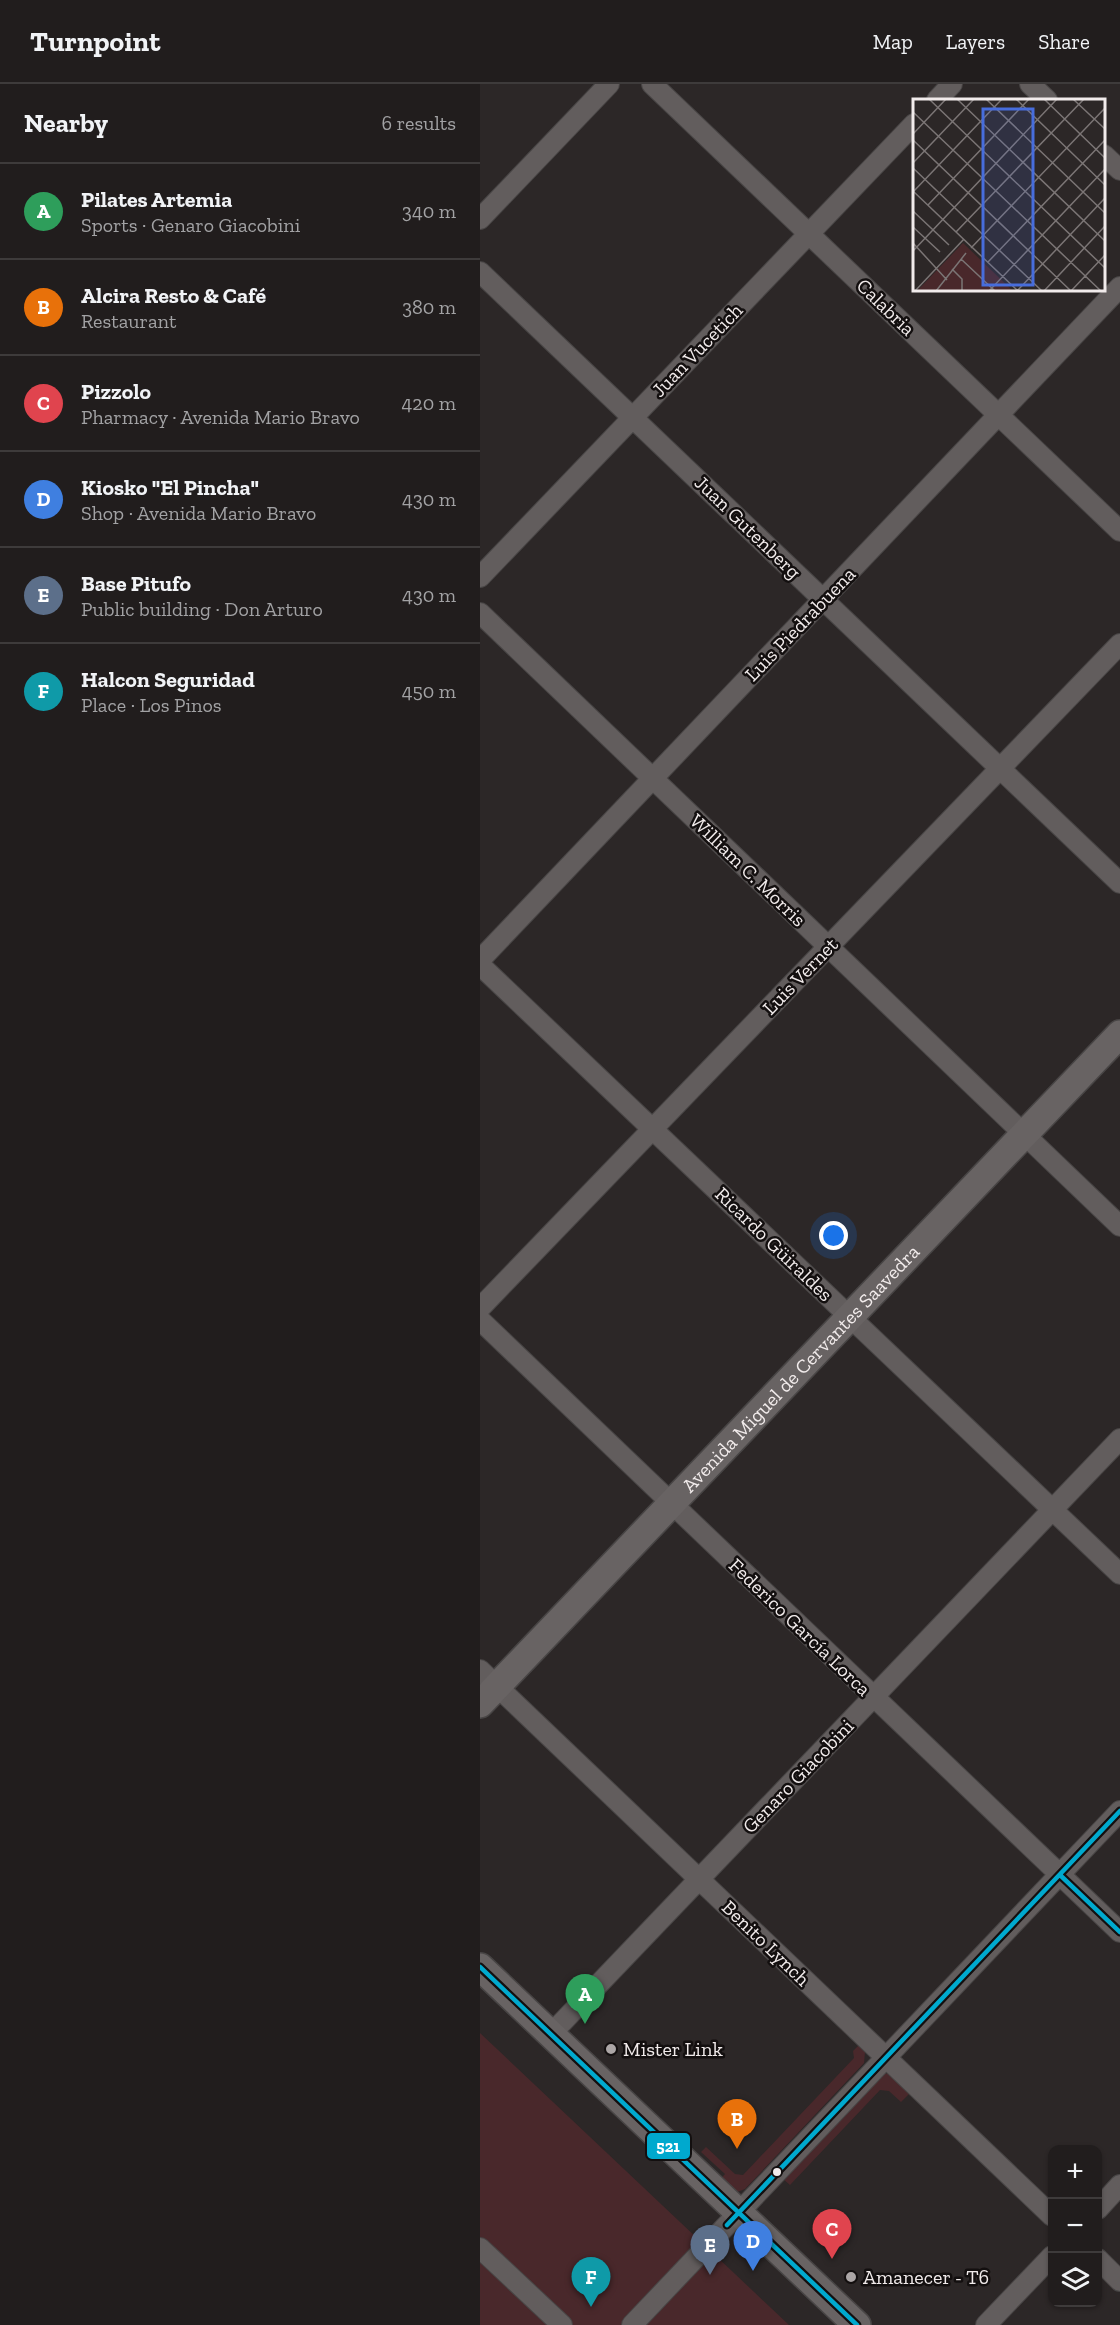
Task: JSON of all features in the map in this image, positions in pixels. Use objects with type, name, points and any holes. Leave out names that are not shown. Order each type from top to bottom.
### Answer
[{"type":"main road","name":"Avenida Miguel de Cervantes Saavedra","points":[[486,1687],[671,1504],[1120,1034]]},
{"type":"main road","points":[[480,1967],[550,2034],[733,2219],[833,2325]]},
{"type":"main road","points":[[480,1990],[733,2219],[857,2325]]},
{"type":"street","points":[[480,219],[609,84]]},
{"type":"street","name":"Calabria","points":[[652,84],[1120,531]]},
{"type":"street","points":[[938,99],[952,84]]},
{"type":"street","points":[[1030,84],[1046,99]]},
{"type":"street","name":"Juan Vucetich","points":[[480,577],[913,126]]},
{"type":"street","points":[[1105,155],[1120,170]]},
{"type":"street","name":"Juan Gutenberg","points":[[480,272],[1120,883]]},
{"type":"street","name":"Luis Piedrabuena","points":[[480,960],[1120,288]]},
{"type":"street","name":"William C. Morris","points":[[480,613],[1120,1226]]},
{"type":"street","name":"Luis Vernet","points":[[480,1308],[1120,644]]},
{"type":"street","name":"Ricardo Güiraldes","points":[[480,965],[1120,1574]]},
{"type":"street","name":"Federico García Lorca","points":[[480,1320],[1120,1932]]},
{"type":"street","name":"Genaro Giacobini","points":[[550,2034],[1120,1439]]},
{"type":"street","name":"Benito Lynch","points":[[486,1687],[699,1880],[1048,2211]]},
{"type":"street","points":[[632,2325],[1120,1811]]},
{"type":"street","points":[[1102,2205],[1120,2185]]},
{"type":"street","points":[[480,2248],[562,2325]]},
{"type":"street","points":[[986,2325],[1048,2261]]},
{"type":"street","points":[[1102,2263],[1120,2281]]},
{"type":"shaded area","points":[[480,2033],[789,2325],[480,2325]]},
{"type":"shaded area","points":[[859,2045],[865,2052],[864,2063],[745,2189],[735,2193],[718,2182],[725,2174],[701,2152],[706,2147],[735,2174],[743,2175],[854,2058],[853,2051]]},
{"type":"shaded area","points":[[884,2073],[892,2075],[910,2093],[901,2102],[889,2091],[880,2090],[790,2185],[782,2178]]},
{"type":"transit line","name":"521","points":[[727,2225],[1120,1811]]},
{"type":"transit line","name":"521","points":[[1060,1875],[1120,1932]]},
{"type":"transit line","name":"521","points":[[480,1967],[857,2325]]},
{"type":"place","name":"Pilates Artemia","points":[[585,2024]]},
{"type":"place","name":"Mister Link","points":[[611,2049]]},
{"type":"place","name":"Alcira Resto & Café","points":[[737,2149]]},
{"type":"place","name":"Pizzolo","points":[[832,2259]]},
{"type":"place","name":"Kiosko \"El Pincha\"","points":[[753,2271]]},
{"type":"place","name":"Base Pitufo","points":[[710,2275]]},
{"type":"place","name":"Amanecer - T6","points":[[851,2277]]},
{"type":"place","name":"Halcon Seguridad","points":[[591,2307]]}]
